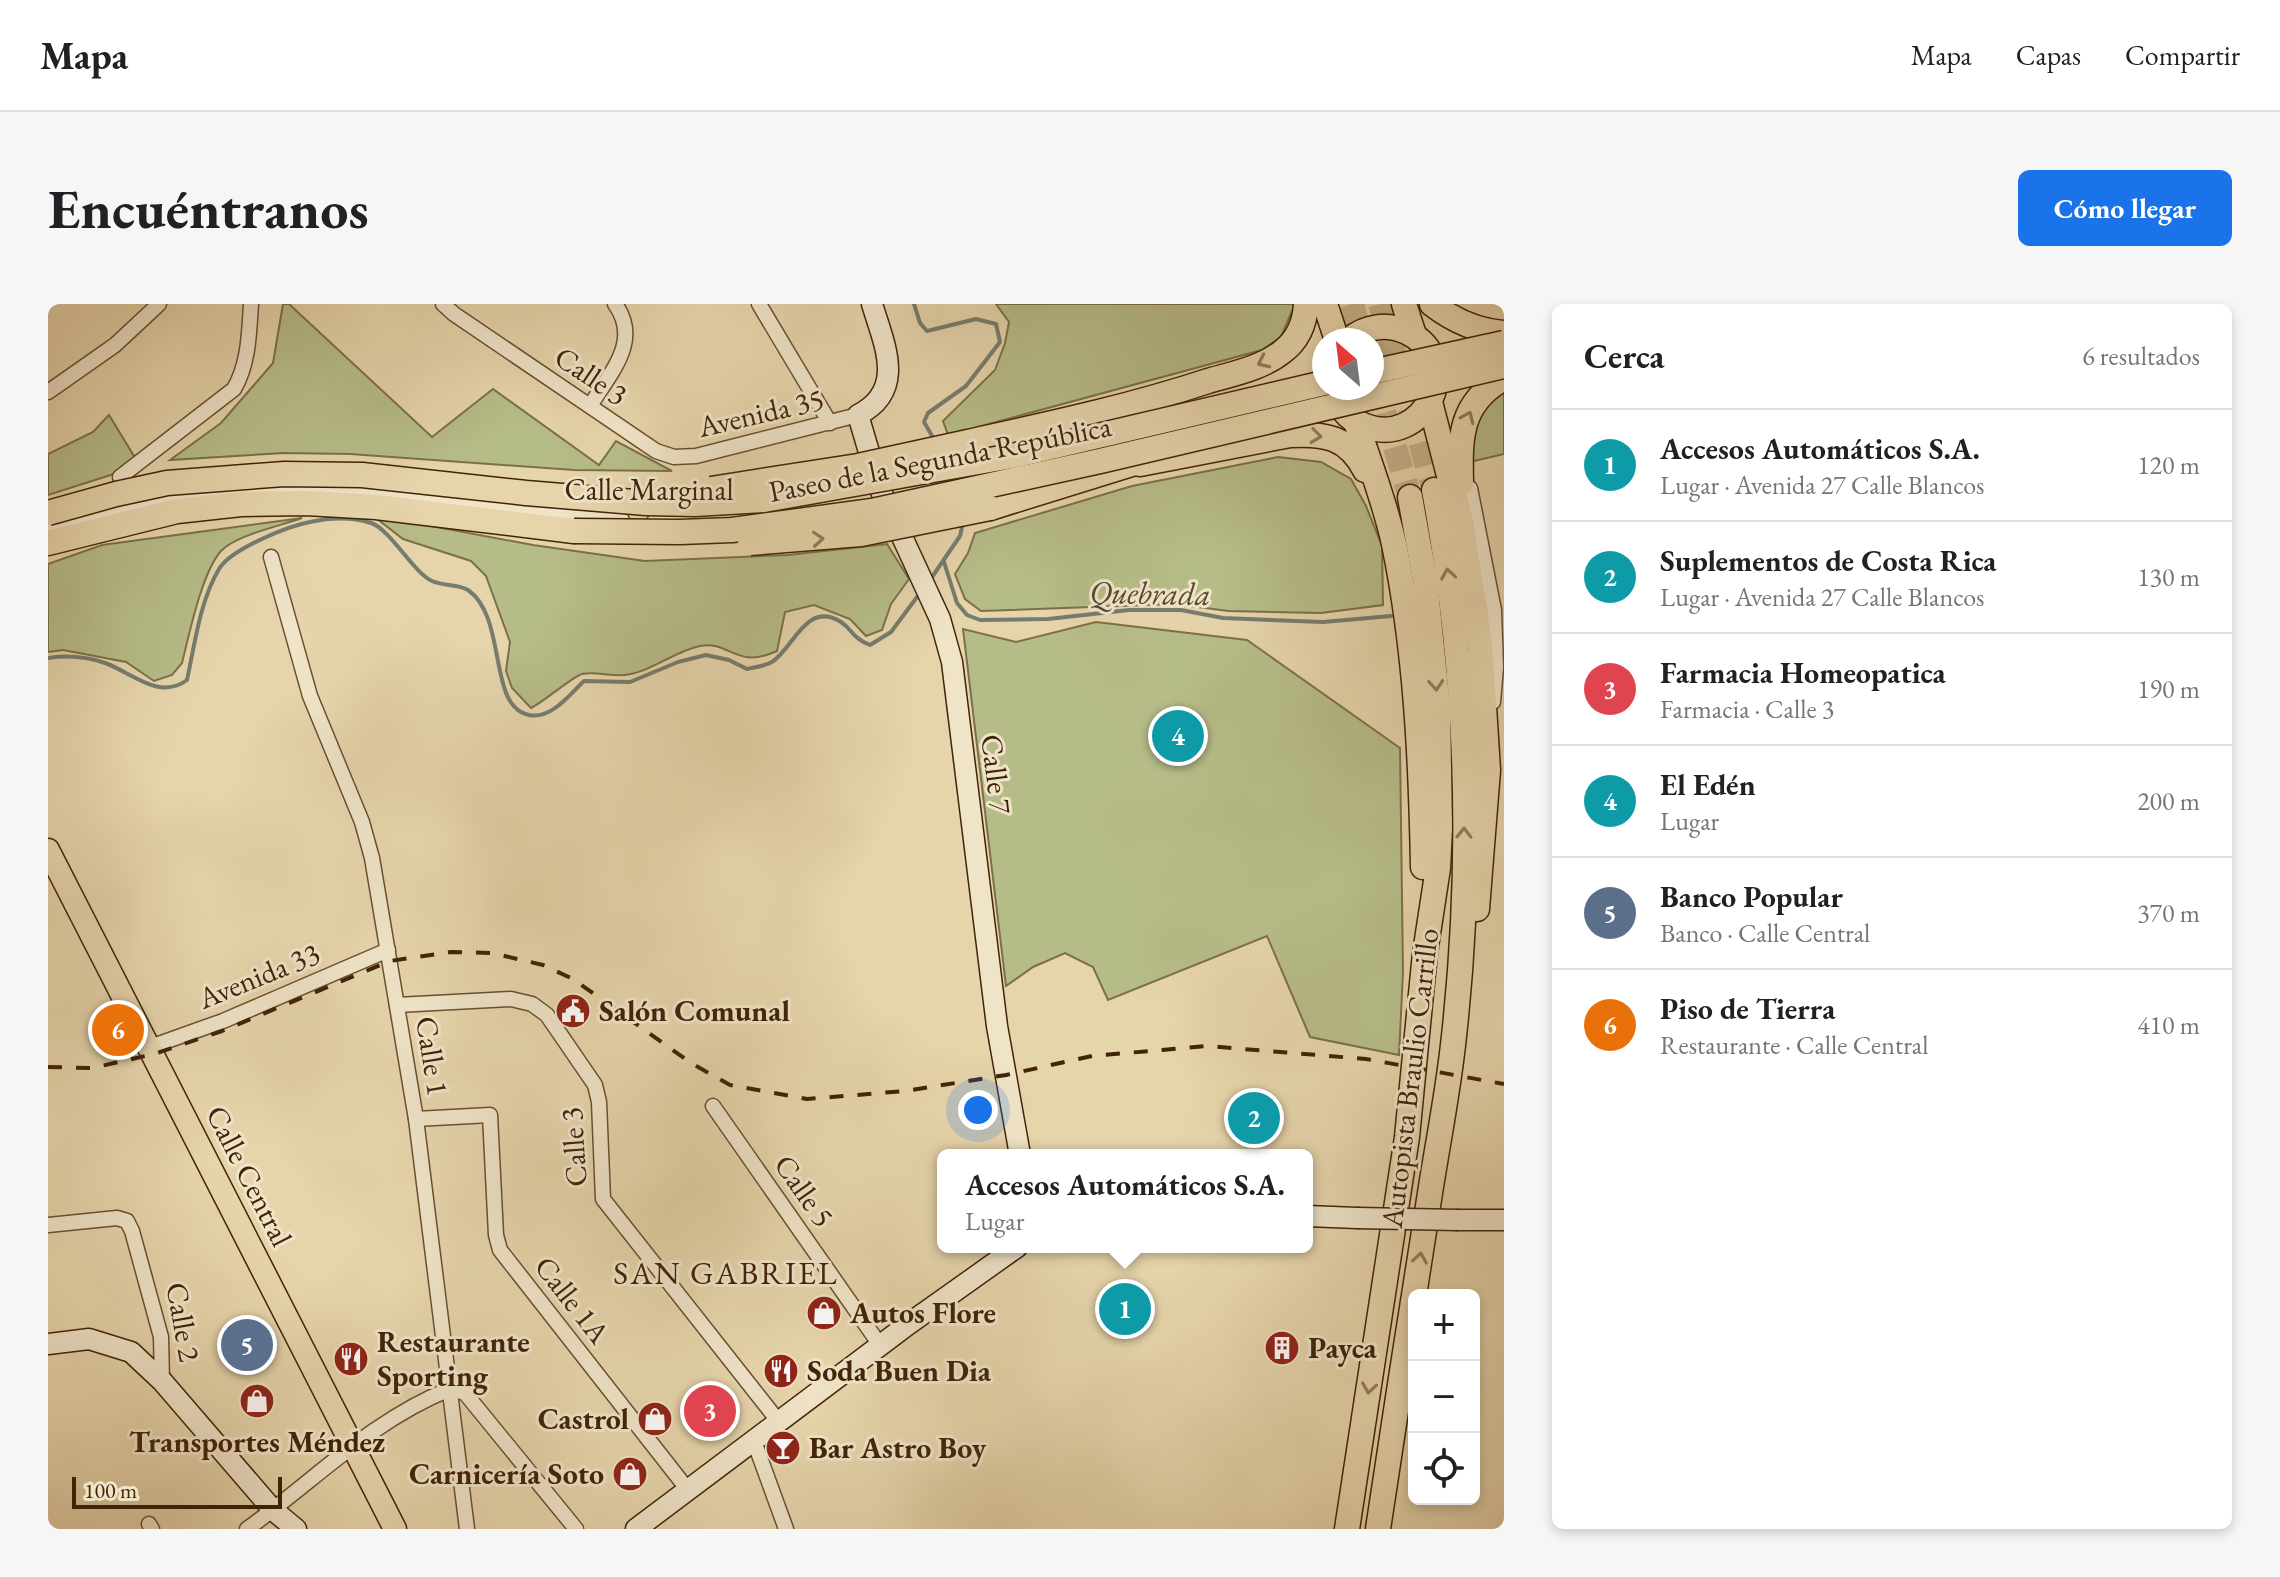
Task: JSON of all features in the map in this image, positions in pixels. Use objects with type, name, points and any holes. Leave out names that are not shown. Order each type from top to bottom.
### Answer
[{"type":"highway","points":[[587,497],[681,493],[782,479],[1136,404],[1259,365],[1282,353],[1295,339],[1305,320],[1306,304]]},
{"type":"highway","points":[[1325,304],[1333,328]]},
{"type":"highway","points":[[1404,304],[1414,335]]},
{"type":"highway","points":[[1432,304],[1453,320],[1485,331],[1504,333]]},
{"type":"highway","points":[[1371,328],[1399,328],[1414,335],[1425,346],[1435,368],[1430,402],[1461,522],[1480,643],[1488,770],[1474,934],[1453,1045]]},
{"type":"highway","points":[[1384,370],[1504,345]]},
{"type":"highway","name":"Paseo de la Segunda República","points":[[48,543],[177,511],[241,504],[306,503],[376,507],[574,531],[732,530],[872,511],[1115,458],[1504,366]]},
{"type":"highway","points":[[1461,522],[1460,437],[1472,407],[1484,392],[1504,378]]},
{"type":"highway","points":[[1136,404],[1312,391]]},
{"type":"highway","name":"Paseo de la Segunda República","points":[[48,513],[167,483],[284,474],[362,475],[646,503],[764,500],[1012,456],[1312,393]]},
{"type":"highway","points":[[574,531],[643,545],[700,547],[838,537],[990,508],[1130,466],[1312,395]]},
{"type":"highway","points":[[1334,400],[1356,422],[1371,428],[1397,427],[1419,415],[1430,402]]},
{"type":"highway","points":[[1356,422],[1384,507],[1401,585],[1419,734],[1425,953]]},
{"type":"highway","points":[[1130,466],[1266,439],[1310,434],[1343,443],[1357,454],[1384,507]]},
{"type":"highway","name":"Autopista Braulio Carrillo","points":[[1378,1529],[1453,1045],[1463,918],[1462,746],[1451,589],[1434,490]]},
{"type":"highway","name":"Autopista Braulio Carrillo","points":[[1347,1529],[1407,1137],[1439,842],[1438,707],[1425,580],[1410,497]]},
{"type":"main road","name":"Calle Central","points":[[48,850],[395,1529]]},
{"type":"street","points":[[48,392],[115,345],[159,304]]},
{"type":"street","points":[[120,477],[234,389],[242,376],[246,359],[251,304]]},
{"type":"street","name":"Calle 3","points":[[443,304],[656,451],[674,457]]},
{"type":"street","points":[[590,406],[627,341],[624,316],[615,304]]},
{"type":"street","points":[[759,304],[830,423]]},
{"type":"street","points":[[858,415],[880,399],[889,360],[872,304]]},
{"type":"street","points":[[1435,368],[1504,345]]},
{"type":"street","points":[[1435,368],[1504,358]]},
{"type":"street","name":"Calle Marginal","points":[[48,527],[94,514],[185,496],[237,490],[328,489],[561,508],[703,512],[828,499],[881,493],[1009,466],[1144,436],[1312,393]]},
{"type":"street","name":"Avenida 35","points":[[674,457],[696,456],[858,415]]},
{"type":"street","name":"Calle 7","points":[[858,415],[881,493],[940,619],[952,662],[997,1026],[1019,1149]]},
{"type":"street","points":[[1470,488],[1494,610],[1496,667],[1488,770]]},
{"type":"street","name":"Calle 1","points":[[271,557],[310,696],[372,858],[416,1119],[467,1529]]},
{"type":"street","name":"Avenida 33","points":[[150,1047],[223,1021],[388,950]]},
{"type":"street","name":"Calle 3","points":[[397,1005],[511,999],[532,1004],[547,1015],[595,1085],[599,1102],[603,1199],[779,1422]]},
{"type":"street","name":"Calle 5","points":[[713,1106],[880,1345]]},
{"type":"street","name":"Calle 1A","points":[[416,1119],[490,1115],[496,1235],[500,1250],[688,1490]]},
{"type":"street","points":[[1313,1216],[1504,1220]]},
{"type":"street","name":"Calle 2","points":[[48,1225],[117,1218],[127,1221],[161,1337],[162,1381],[273,1510],[296,1529]]},
{"type":"street","points":[[636,1529],[880,1345],[1009,1253]]},
{"type":"street","points":[[48,1344],[89,1339],[131,1352],[162,1381]]},
{"type":"street","points":[[247,1529],[351,1445],[424,1400],[450,1389],[465,1393],[576,1529]]},
{"type":"street","points":[[754,1441],[786,1529]]},
{"type":"green space","points":[[283,304],[289,304],[432,437],[493,389],[599,465],[616,441],[672,471],[574,470],[350,454],[284,453],[170,460],[221,423],[273,363]]},
{"type":"green space","points":[[996,304],[1295,304],[1281,337],[1262,350],[948,435],[943,421],[995,370],[1005,343],[1009,322]]},
{"type":"green space","points":[[1504,389],[1504,454],[1470,462],[1477,410]]},
{"type":"green space","points":[[109,415],[137,461],[120,472],[48,495],[48,454],[93,432]]},
{"type":"green space","points":[[1278,457],[1321,462],[1351,479],[1382,546],[1383,605],[1321,613],[1228,611],[1175,604],[981,611],[965,599],[955,574],[968,553],[975,533],[1132,486]]},
{"type":"green space","points":[[372,515],[533,545],[645,561],[788,555],[887,544],[909,579],[891,604],[882,630],[866,636],[850,619],[814,605],[785,612],[777,651],[751,657],[710,645],[700,646],[635,673],[582,674],[531,708],[512,688],[506,671],[510,642],[486,576],[471,561],[403,539]]},
{"type":"green space","points":[[302,518],[247,536],[221,551],[202,588],[182,663],[172,675],[154,681],[126,662],[63,650],[48,652],[48,564],[102,545]]},
{"type":"green space","points":[[1096,622],[1247,640],[1400,748],[1403,972],[1399,1055],[1310,1037],[1267,936],[1108,1000],[1093,967],[1065,953],[1033,967],[1006,986],[963,629],[1016,642]]},
{"type":"waterway","points":[[914,304],[920,323],[927,331],[976,319],[996,324],[1000,342],[966,386],[928,413],[924,422],[935,441]]},
{"type":"waterway","points":[[48,658],[70,656],[90,659],[145,683],[177,686],[187,680],[203,608],[212,581],[225,561],[275,533],[300,524],[333,519],[371,523],[386,533],[417,569],[432,581],[468,590],[480,603],[488,620],[507,696],[516,708],[529,715],[537,716],[552,710],[584,681],[630,682],[678,662],[706,655],[729,660],[747,669],[772,662],[802,628],[819,617],[841,622],[870,645],[891,632],[920,593]]},
{"type":"waterway","points":[[930,580],[960,536],[963,523]]},
{"type":"waterway","name":"Quebrada","points":[[944,562],[957,603],[967,615],[980,620],[1048,619],[1129,610],[1181,610],[1223,618],[1323,622],[1391,616]]},
{"type":"tunnel","points":[[1352,304],[1359,328]]},
{"type":"tunnel","points":[[1380,304],[1434,490]]},
{"type":"tunnel","points":[[1381,400],[1410,497]]},
{"type":"tunnel","points":[[1425,452],[1446,463]]},
{"type":"railway","points":[[48,1067],[92,1068],[154,1054],[222,1031],[390,961],[451,952],[492,953],[543,965],[573,979],[691,1063],[730,1085],[807,1099],[905,1091],[1006,1075],[1092,1056],[1207,1046],[1366,1059],[1504,1084]]},
{"type":"place","name":"El Edén","points":[[1178,736]]},
{"type":"place","name":"Salón Comunal","points":[[573,1011]]},
{"type":"place","name":"Piso de Tierra","points":[[118,1030]]},
{"type":"place","name":"Suplementos de Costa Rica","points":[[1254,1118]]},
{"type":"place","name":"Accesos Automáticos S.A.","points":[[1125,1309]]},
{"type":"place","name":"Autos Flore","points":[[824,1313]]},
{"type":"place","name":"Banco Popular","points":[[247,1345]]},
{"type":"place","name":"Payca","points":[[1282,1348]]},
{"type":"place","name":"Restaurante Sporting","points":[[351,1359]]},
{"type":"place","name":"Soda Buen Dia","points":[[781,1371]]},
{"type":"place","name":"Transportes Méndez","points":[[257,1401]]},
{"type":"place","name":"Farmacia Homeopatica","points":[[710,1411]]},
{"type":"place","name":"Castrol","points":[[655,1419]]},
{"type":"place","name":"Bar Astro Boy","points":[[783,1448]]},
{"type":"place","name":"Carnicería Soto","points":[[630,1474]]},
{"type":"district","name":"SAN GABRIEL","points":[[726,1273]]}]
